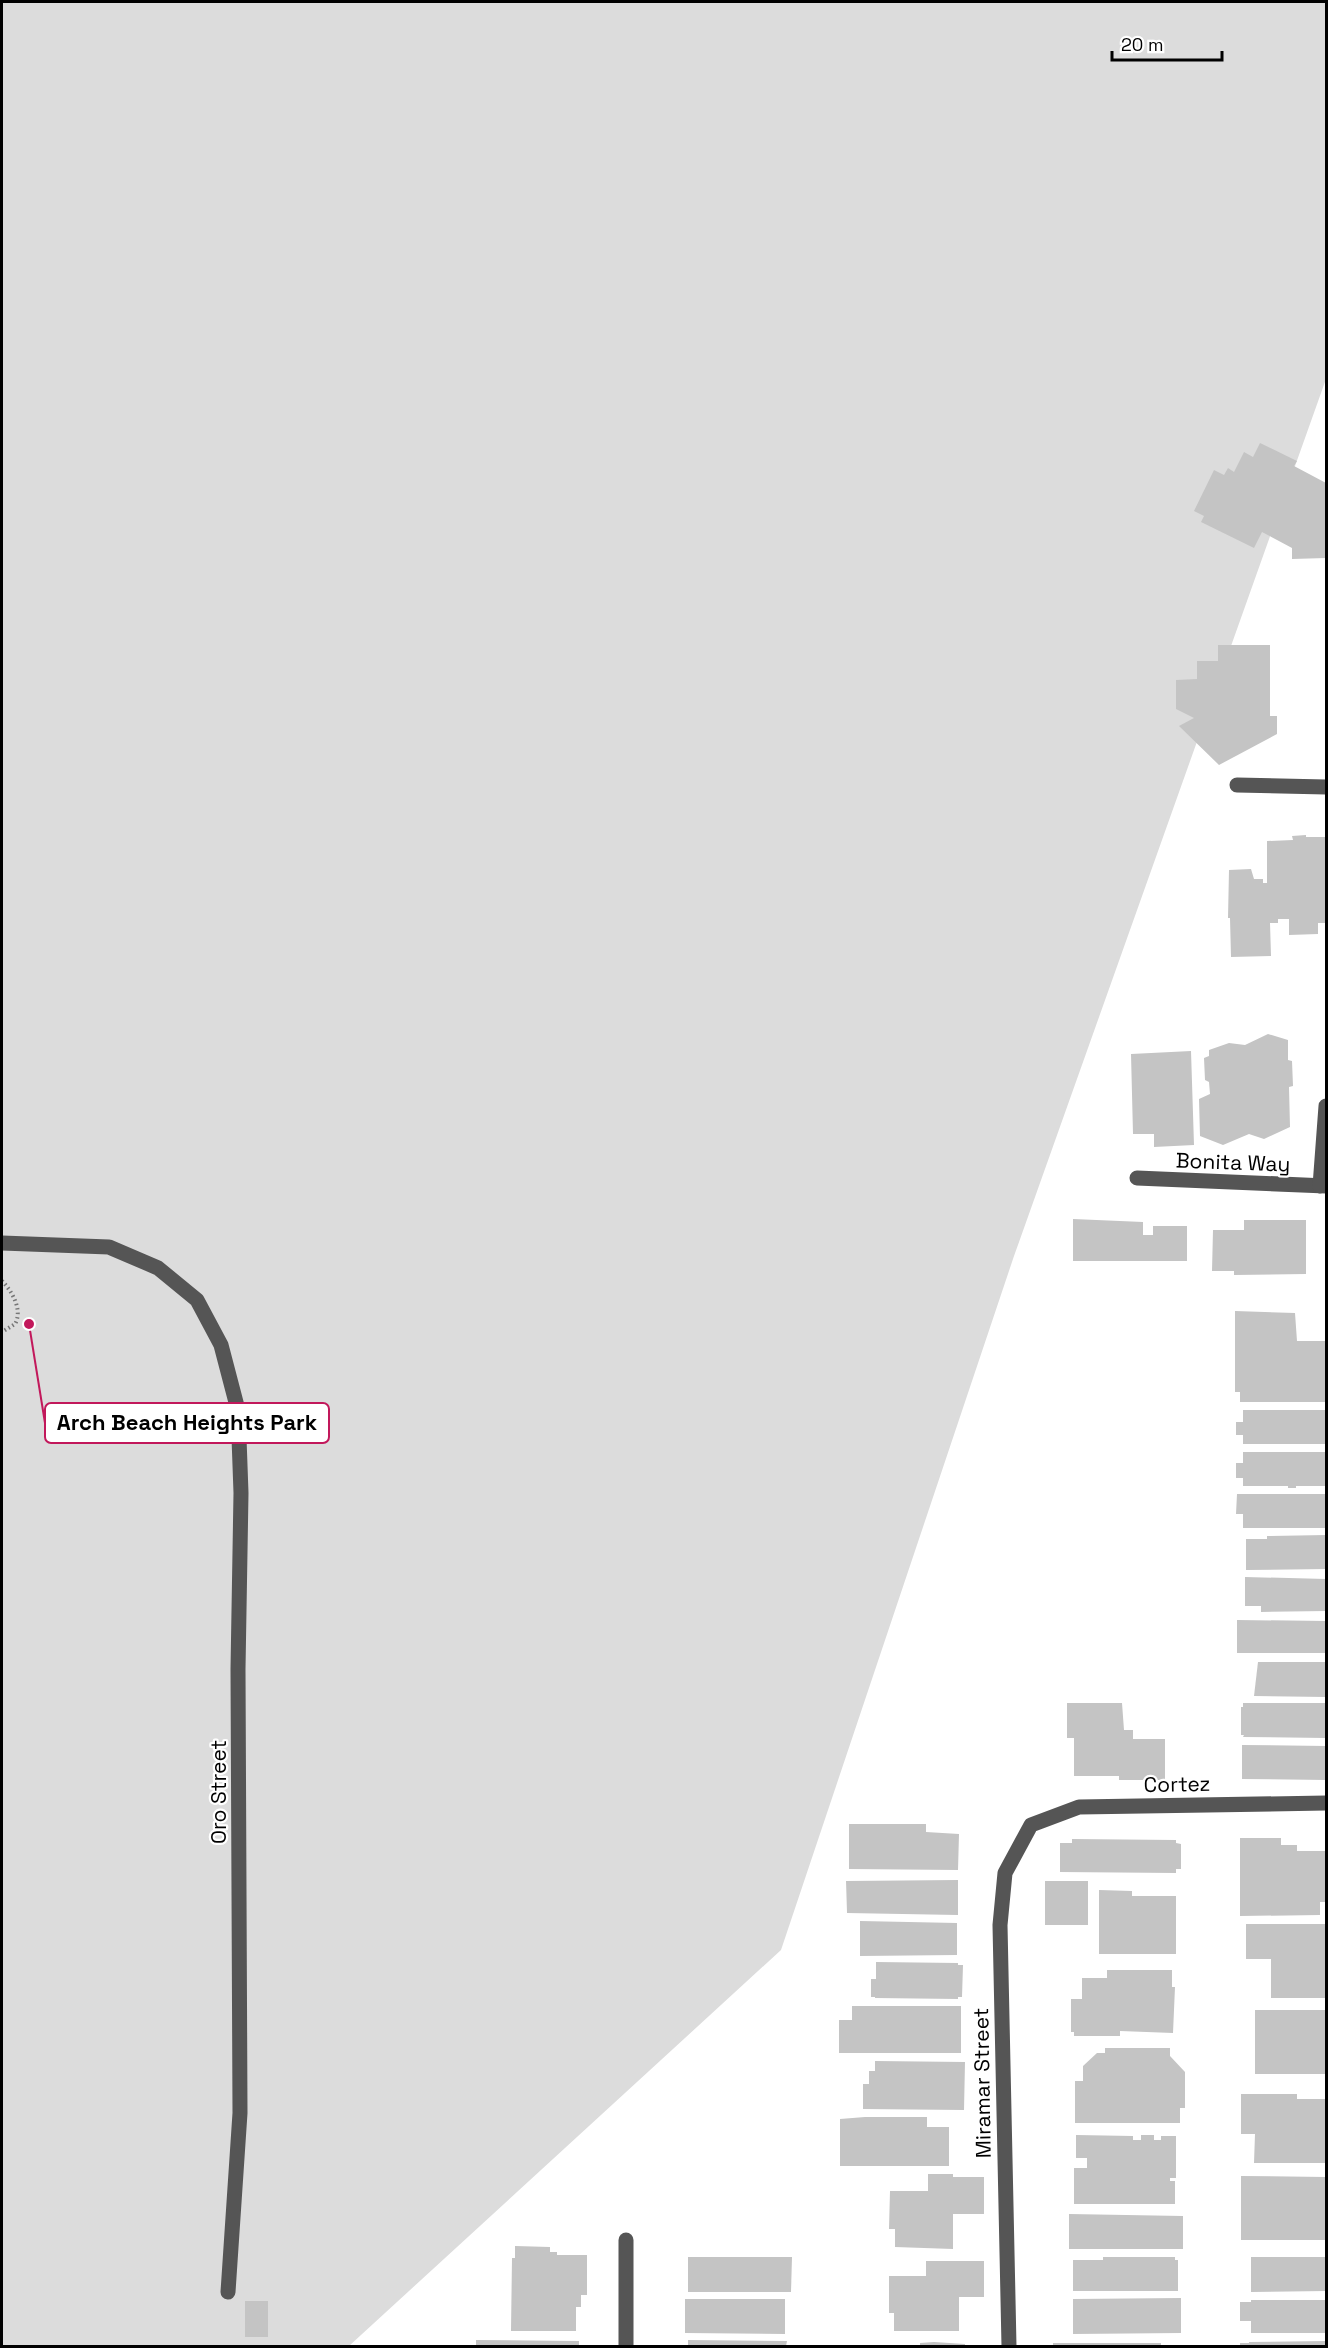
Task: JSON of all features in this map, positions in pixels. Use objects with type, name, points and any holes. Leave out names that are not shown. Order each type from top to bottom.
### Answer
[{"type":"street","points":[[1237,784],[1326,787]]},
{"type":"street","points":[[1323,1186],[1326,1106]]},
{"type":"street","name":"Bonita Way","points":[[1137,1178],[1323,1186]]},
{"type":"street","name":"Oro Street","points":[[2,1243],[109,1247],[158,1268],[197,1300],[221,1345],[238,1410],[241,1493],[238,1669],[240,2113],[228,2292]]},
{"type":"street","name":"Cortez","points":[[1031,1825],[1078,1807],[1326,1803]]},
{"type":"street","name":"Miramar Street","points":[[1008,2346],[1000,1924],[1005,1873],[1031,1825]]},
{"type":"street","points":[[626,2240],[626,2346]]},
{"type":"path","points":[[2,1281],[12,1293],[17,1320],[10,1329],[2,1332]]},
{"type":"shaded area","points":[[2,2],[1326,2],[1326,379],[1014,1256],[781,1950],[349,2346],[2,2346]]},
{"type":"building","points":[[1260,443],[1297,461],[1294,466],[1326,483],[1326,558],[1292,559],[1292,548],[1262,532],[1254,548],[1201,522],[1204,516],[1194,511],[1214,470],[1224,475],[1228,468],[1234,472],[1244,452],[1253,457]]},
{"type":"building","points":[[1218,645],[1270,645],[1270,716],[1277,716],[1277,734],[1219,765],[1179,726],[1194,718],[1176,709],[1176,680],[1197,679],[1197,661],[1218,661]]},
{"type":"building","points":[[1306,835],[1306,837],[1326,837],[1325,923],[1318,923],[1318,934],[1289,935],[1289,919],[1278,919],[1278,923],[1270,923],[1271,956],[1231,957],[1230,918],[1228,918],[1229,870],[1251,869],[1254,879],[1263,879],[1263,883],[1267,883],[1267,841],[1293,840],[1292,836]]},
{"type":"building","points":[[1268,1034],[1288,1040],[1288,1060],[1292,1061],[1293,1086],[1289,1087],[1290,1127],[1264,1139],[1249,1134],[1223,1145],[1200,1136],[1199,1099],[1210,1094],[1209,1082],[1205,1080],[1204,1058],[1209,1056],[1209,1050],[1229,1043],[1245,1045]]},
{"type":"building","points":[[1191,1051],[1194,1145],[1154,1147],[1154,1134],[1133,1134],[1131,1054]]},
{"type":"building","points":[[1073,1219],[1143,1222],[1143,1235],[1153,1235],[1153,1226],[1187,1226],[1187,1261],[1073,1261]]},
{"type":"building","points":[[1244,1220],[1306,1220],[1306,1274],[1234,1275],[1234,1271],[1212,1271],[1213,1230],[1244,1230]]},
{"type":"building","points":[[1235,1311],[1295,1313],[1297,1341],[1326,1341],[1326,1402],[1240,1402],[1240,1392],[1235,1392]]},
{"type":"building","points":[[1243,1410],[1326,1410],[1326,1444],[1243,1444],[1243,1435],[1236,1435],[1236,1422],[1243,1422]]},
{"type":"building","points":[[1243,1452],[1326,1452],[1326,1486],[1288,1488],[1288,1486],[1243,1486],[1243,1478],[1236,1478],[1236,1463],[1243,1463]]},
{"type":"building","points":[[1237,1494],[1326,1494],[1326,1528],[1243,1528],[1243,1514],[1236,1514]]},
{"type":"building","points":[[1326,1535],[1326,1569],[1246,1570],[1246,1539],[1267,1539],[1267,1536]]},
{"type":"building","points":[[1245,1577],[1326,1579],[1326,1611],[1261,1612],[1261,1606],[1245,1606]]},
{"type":"building","points":[[1237,1620],[1326,1621],[1326,1653],[1237,1653]]},
{"type":"building","points":[[1258,1662],[1326,1662],[1326,1697],[1254,1696]]},
{"type":"building","points":[[1067,1703],[1122,1703],[1124,1730],[1133,1730],[1133,1739],[1165,1739],[1165,1780],[1119,1780],[1119,1776],[1074,1776],[1074,1738],[1067,1738]]},
{"type":"building","points":[[1243,1703],[1326,1703],[1326,1738],[1243,1737],[1244,1735],[1241,1735],[1241,1707]]},
{"type":"building","points":[[1242,1745],[1326,1746],[1326,1780],[1242,1779]]},
{"type":"building","points":[[849,1824],[926,1824],[926,1832],[959,1834],[958,1870],[849,1869]]},
{"type":"building","points":[[1240,1838],[1281,1838],[1281,1845],[1297,1845],[1297,1851],[1326,1851],[1326,1902],[1320,1902],[1320,1915],[1240,1916]]},
{"type":"building","points":[[1072,1839],[1176,1840],[1176,1843],[1181,1844],[1181,1869],[1176,1869],[1176,1873],[1060,1872],[1060,1843],[1072,1843]]},
{"type":"building","points":[[958,1880],[958,1915],[847,1913],[846,1881]]},
{"type":"building","points":[[1045,1881],[1088,1881],[1088,1925],[1045,1925]]},
{"type":"building","points":[[1099,1890],[1132,1891],[1132,1896],[1176,1896],[1176,1954],[1099,1954]]},
{"type":"building","points":[[860,1921],[957,1923],[957,1955],[860,1956]]},
{"type":"building","points":[[1246,1924],[1326,1924],[1326,1998],[1271,1998],[1271,1959],[1246,1959]]},
{"type":"building","points":[[876,1962],[958,1963],[958,1965],[963,1965],[962,1997],[958,1999],[871,1997],[871,1979],[876,1979]]},
{"type":"building","points":[[1107,1970],[1172,1970],[1172,1987],[1175,1987],[1173,2033],[1120,2031],[1120,2036],[1074,2036],[1074,2032],[1071,2032],[1071,1999],[1082,1999],[1082,1978],[1107,1978]]},
{"type":"building","points":[[852,2006],[961,2006],[961,2053],[839,2053],[839,2020],[852,2020]]},
{"type":"building","points":[[1255,2010],[1326,2010],[1326,2074],[1255,2074]]},
{"type":"building","points":[[1105,2048],[1170,2048],[1170,2056],[1185,2072],[1185,2108],[1180,2108],[1180,2123],[1075,2123],[1075,2081],[1083,2081],[1083,2066],[1097,2053],[1105,2053]]},
{"type":"building","points":[[875,2061],[965,2062],[964,2110],[863,2109],[863,2084],[869,2084],[869,2071],[875,2071]]},
{"type":"building","points":[[1241,2094],[1297,2094],[1297,2099],[1326,2099],[1326,2163],[1254,2163],[1255,2134],[1241,2134]]},
{"type":"building","points":[[927,2117],[927,2127],[949,2127],[949,2166],[840,2166],[840,2119]]},
{"type":"building","points":[[1076,2135],[1133,2136],[1133,2140],[1141,2140],[1141,2135],[1154,2135],[1154,2140],[1161,2140],[1161,2136],[1176,2136],[1176,2178],[1170,2178],[1170,2181],[1175,2181],[1175,2204],[1074,2204],[1074,2168],[1087,2168],[1087,2158],[1076,2158]]},
{"type":"building","points":[[928,2174],[984,2177],[984,2214],[953,2214],[953,2249],[895,2247],[895,2229],[889,2229],[890,2191],[928,2191]]},
{"type":"building","points":[[1241,2176],[1326,2177],[1326,2240],[1241,2240]]},
{"type":"building","points":[[1069,2214],[1183,2216],[1183,2249],[1069,2249]]},
{"type":"building","points":[[515,2246],[550,2247],[550,2252],[557,2252],[557,2255],[587,2255],[587,2295],[581,2295],[581,2307],[576,2307],[576,2331],[511,2331],[512,2258],[515,2258]]},
{"type":"building","points":[[688,2257],[792,2257],[791,2292],[688,2292]]},
{"type":"building","points":[[1103,2257],[1175,2257],[1175,2260],[1178,2260],[1178,2291],[1073,2291],[1073,2260],[1103,2260]]},
{"type":"building","points":[[1251,2257],[1326,2257],[1326,2291],[1251,2292]]},
{"type":"building","points":[[926,2261],[984,2261],[984,2297],[959,2297],[959,2331],[894,2331],[894,2313],[889,2313],[889,2276],[926,2276]]},
{"type":"building","points":[[1181,2298],[1181,2333],[1073,2334],[1073,2299]]},
{"type":"building","points":[[685,2299],[785,2299],[785,2334],[685,2333]]},
{"type":"building","points":[[1251,2300],[1326,2300],[1326,2333],[1251,2333],[1251,2321],[1240,2321],[1240,2302],[1251,2302]]},
{"type":"building","points":[[245,2301],[268,2301],[268,2337],[245,2337]]},
{"type":"building","points":[[476,2340],[579,2341],[579,2346],[476,2346]]},
{"type":"building","points":[[688,2340],[787,2341],[786,2346],[688,2346]]},
{"type":"building","points":[[1326,2341],[1326,2346],[1240,2346],[1240,2343],[1249,2342]]},
{"type":"building","points":[[920,2343],[965,2344],[965,2346],[920,2346]]},
{"type":"building","points":[[1053,2343],[1161,2343],[1161,2346],[1053,2346]]},
{"type":"place","name":"Arch Beach Heights Park","points":[[29,1324]]}]
